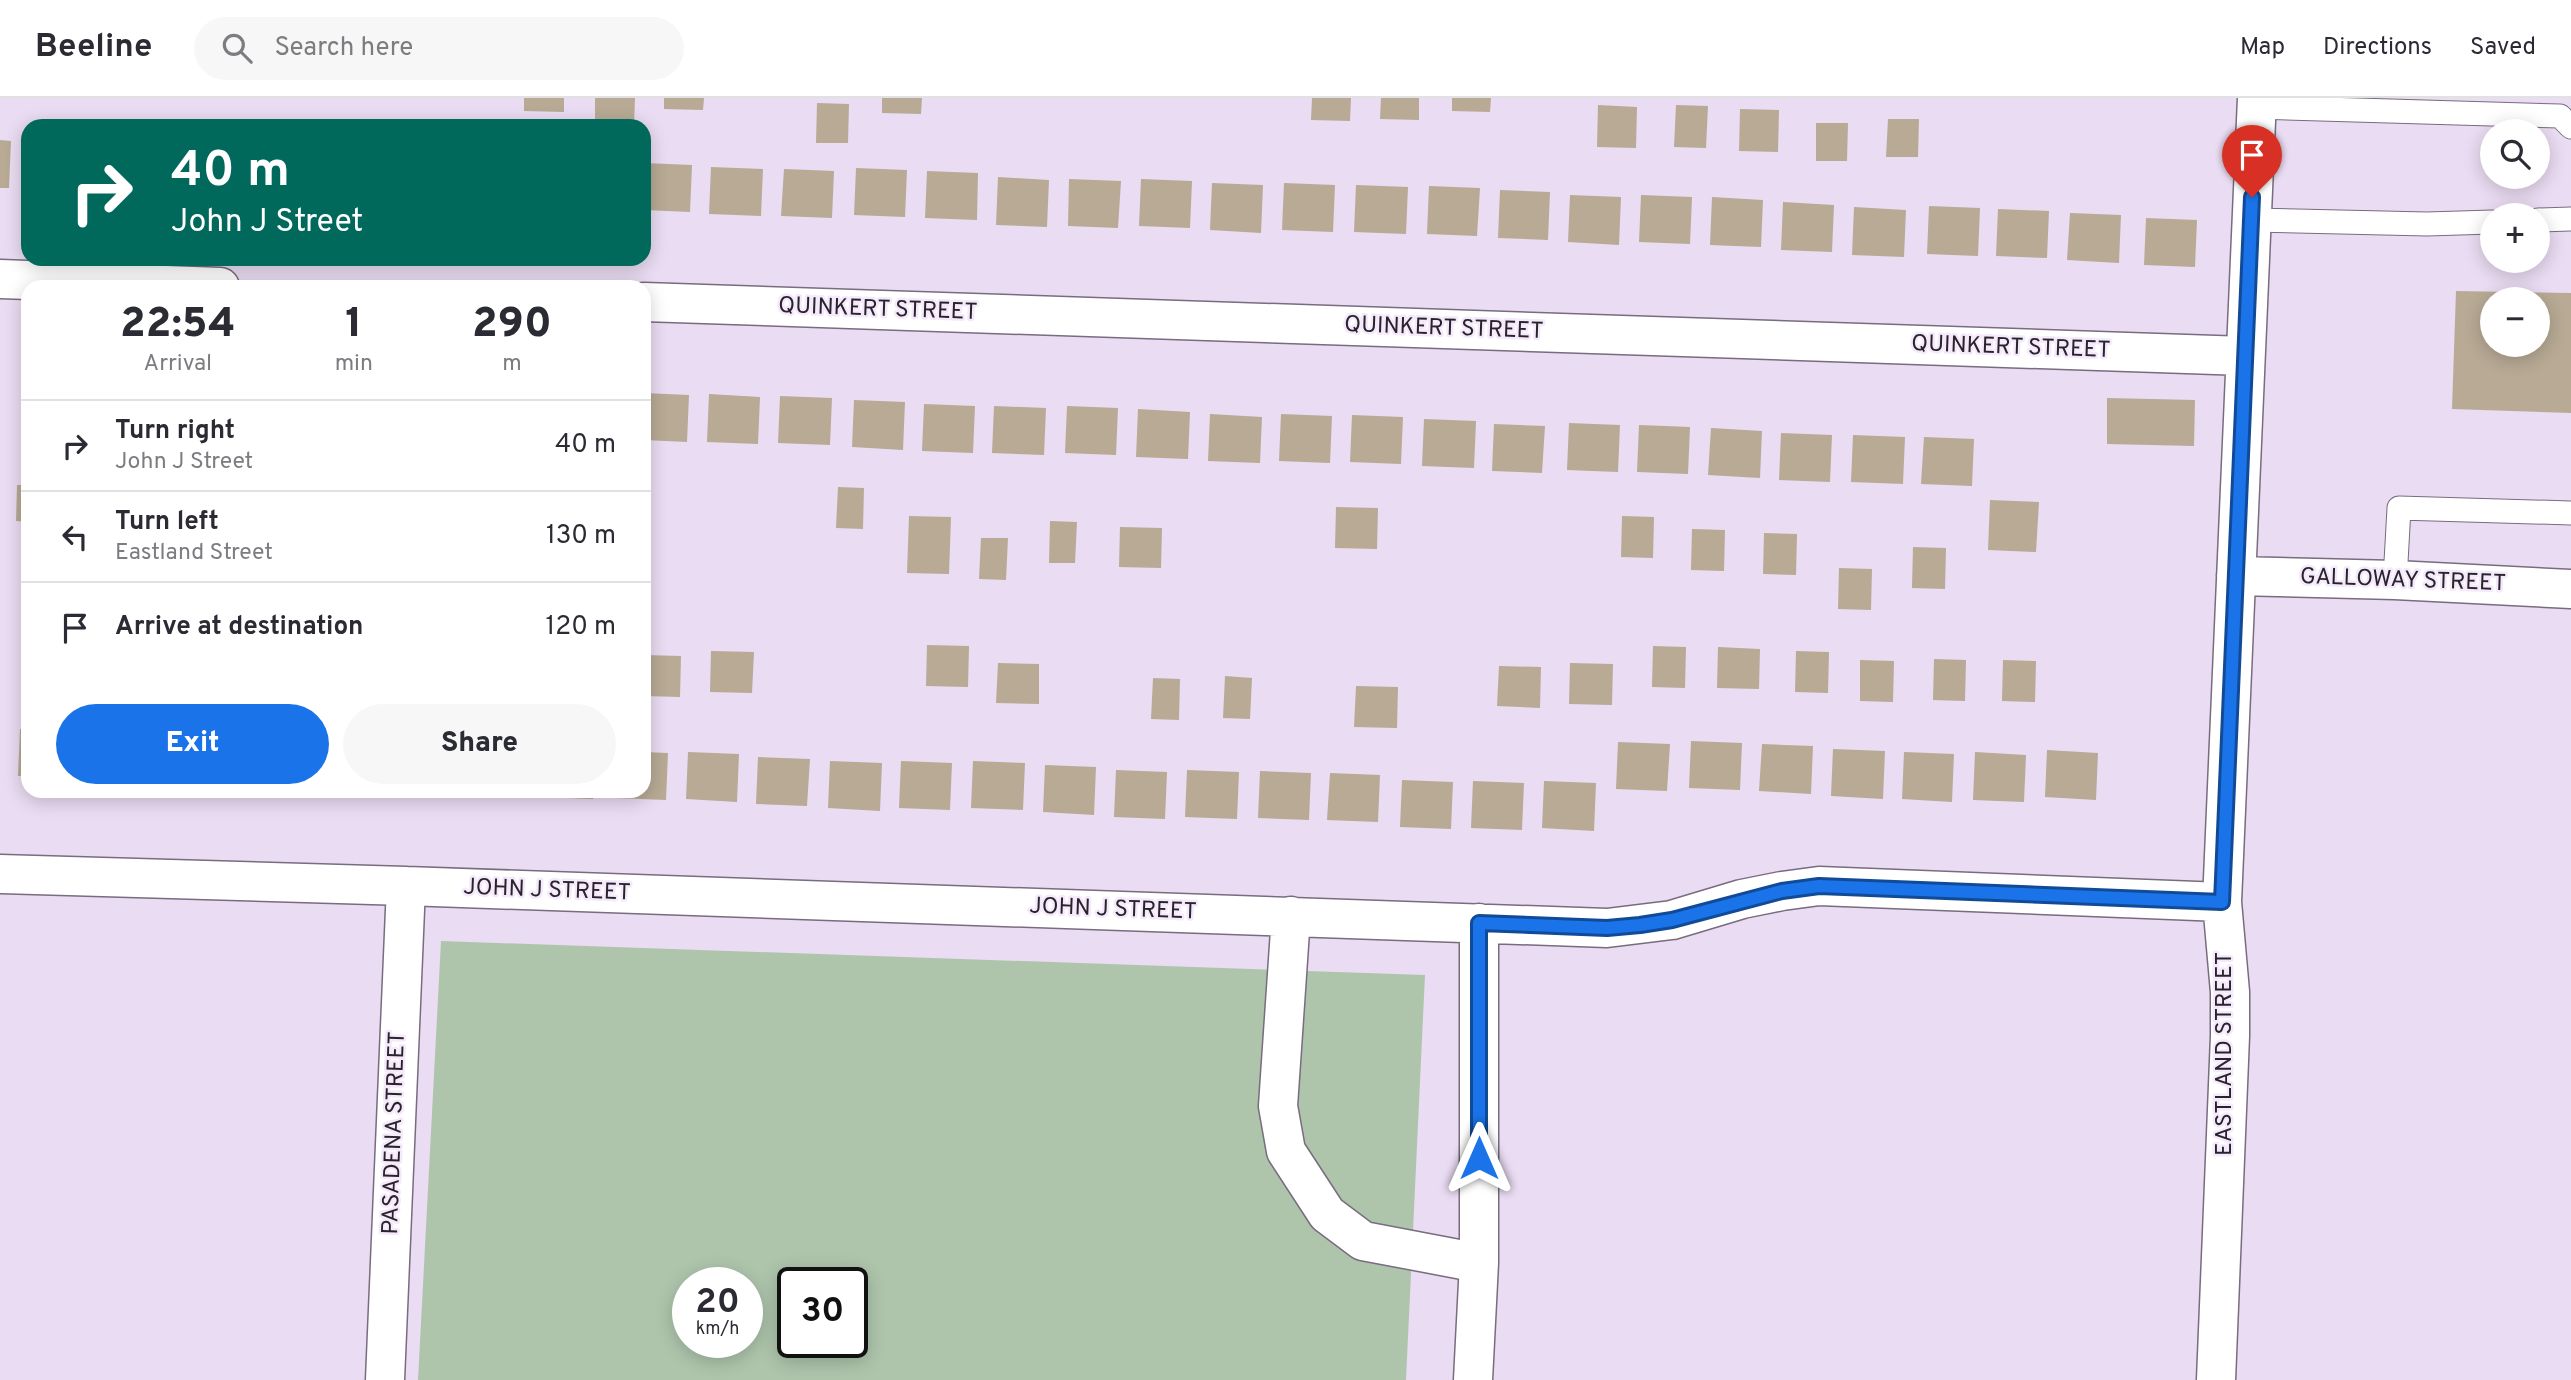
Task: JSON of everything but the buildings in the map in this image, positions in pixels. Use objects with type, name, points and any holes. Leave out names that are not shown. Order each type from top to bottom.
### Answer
[{"type":"street","name":"EASTLAND STREET","points":[[2216,1380],[2230,1036],[2230,992],[2222,902],[2256,102]]},
{"type":"street","points":[[0,279],[28,280]]},
{"type":"street","name":"QUINKERT STREET","points":[[651,302],[2245,356]]},
{"type":"street","name":"GALLOWAY STREET","points":[[2236,576],[2395,580],[2571,589]]},
{"type":"street","name":"JOHN J STREET","points":[[0,874],[1607,928],[1672,920],[1782,891],[1819,886],[2222,902]]},
{"type":"street","name":"PASADENA STREET","points":[[385,1380],[406,886]]},
{"type":"street","points":[[1292,916],[1278,1106],[1286,1150],[1327,1214],[1363,1241],[1479,1263]]},
{"type":"street","points":[[1473,1380],[1479,1263],[1479,923]]},
{"type":"lane","points":[[2256,102],[2560,116],[2571,127]]},
{"type":"lane","points":[[2550,220],[2571,219]]},
{"type":"lane","points":[[2251,220],[2427,224],[2480,222]]},
{"type":"lane","points":[[2395,580],[2399,508],[2571,513]]},
{"type":"green space","points":[[441,941],[1425,975],[1406,1380],[418,1380]]},
{"type":"route","points":[[1479,1158],[1479,923],[1607,928],[1640,925],[1672,920],[1742,899],[1819,886],[2222,902],[2252,197]]}]
